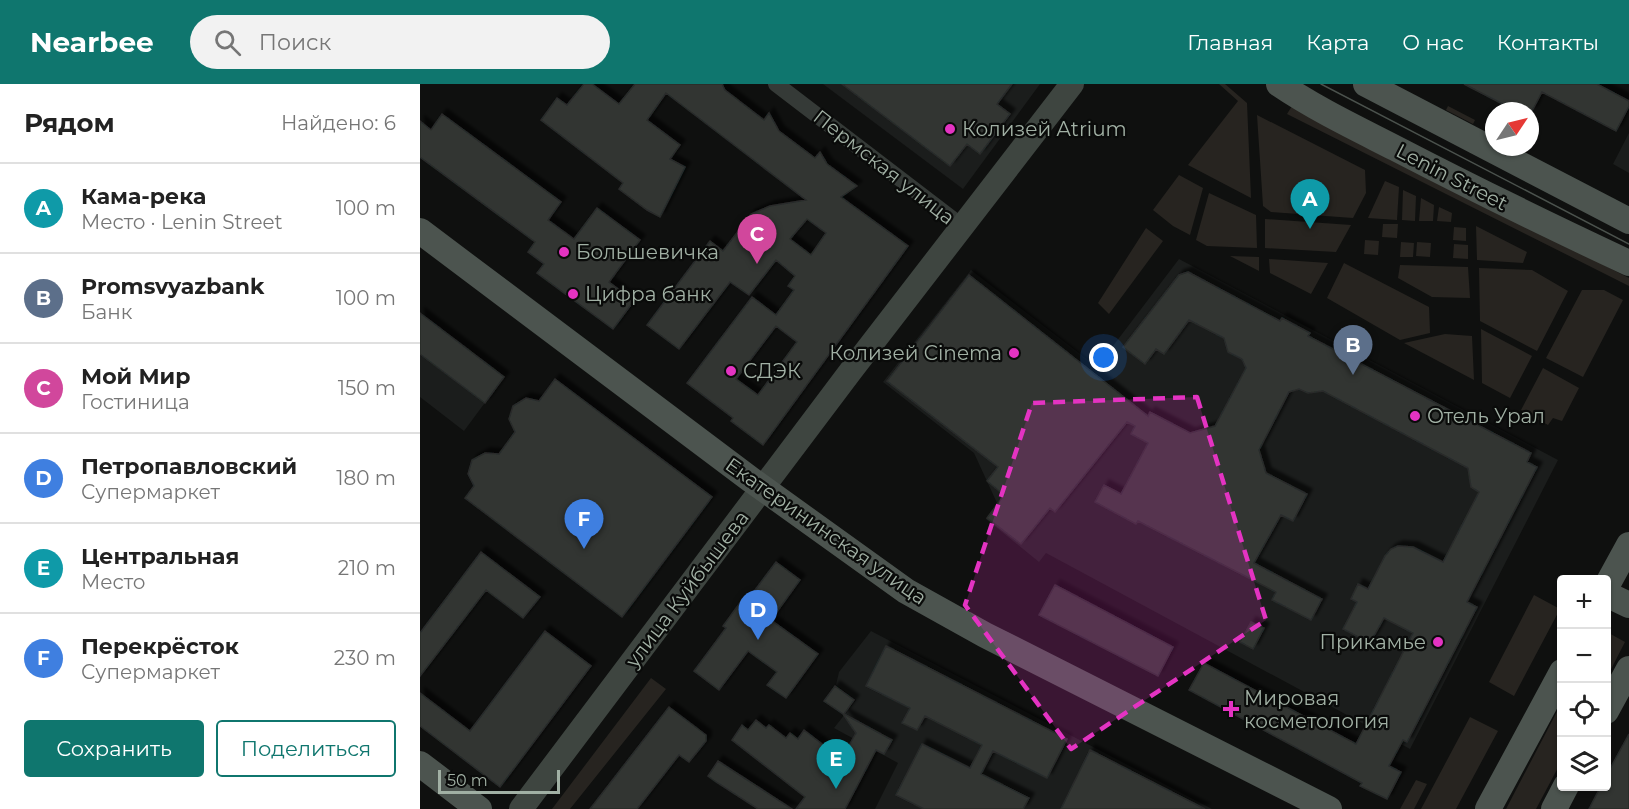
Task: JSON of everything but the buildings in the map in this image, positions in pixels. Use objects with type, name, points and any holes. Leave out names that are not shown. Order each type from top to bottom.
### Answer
[{"type":"main road","name":"улица Куйбышева","points":[[521,809],[1072,84]]},
{"type":"main road","name":"Lenin Street","points":[[1279,84],[1304,101],[1405,154],[1629,263]]},
{"type":"main road","points":[[1366,84],[1629,221]]},
{"type":"main road","name":"Екатерининская улица","points":[[420,231],[763,488],[906,591],[1005,645],[1329,809]]},
{"type":"main road","points":[[1611,578],[1629,545]]},
{"type":"main road","points":[[1611,596],[1629,605]]},
{"type":"main road","points":[[1611,702],[1629,669]]},
{"type":"main road","points":[[1488,809],[1557,681]]},
{"type":"main road","points":[[420,764],[479,809]]},
{"type":"main road","points":[[1554,809],[1563,791]]},
{"type":"street","name":"Пермская улица","points":[[776,84],[963,227]]},
{"type":"highlighted area","points":[[1197,397],[1266,620],[1071,749],[965,605],[1032,403]]},
{"type":"shaded area","name":"Колизей Atrium","points":[[823,84],[1040,84],[963,189]]},
{"type":"shaded area","points":[[1219,84],[1225,84],[1247,103],[1251,198],[1188,165],[1238,101]]},
{"type":"shaded area","points":[[1292,106],[1629,278],[1629,286],[1287,114]]},
{"type":"shaded area","points":[[1448,106],[1475,120],[1473,124],[1446,110]]},
{"type":"shaded area","points":[[1257,115],[1365,170],[1366,193],[1353,218],[1271,212],[1263,206]]},
{"type":"shaded area","points":[[1629,133],[1629,173],[1613,164]]},
{"type":"shaded area","points":[[1179,175],[1203,188],[1190,235],[1173,226],[1153,210]]},
{"type":"shaded area","points":[[1385,181],[1399,187],[1397,220],[1368,218]]},
{"type":"shaded area","points":[[1403,190],[1416,196],[1415,221],[1402,220]]},
{"type":"shaded area","points":[[1209,193],[1256,215],[1257,248],[1207,246],[1196,240]]},
{"type":"shaded area","points":[[1421,198],[1434,205],[1433,221],[1419,221]]},
{"type":"shaded area","points":[[1439,207],[1452,213],[1451,222],[1437,221]]},
{"type":"shaded area","points":[[1265,219],[1351,225],[1336,252],[1265,248]]},
{"type":"shaded area","points":[[1383,224],[1398,224],[1397,238],[1382,237]]},
{"type":"shaded area","points":[[1476,226],[1527,252],[1523,263],[1477,260]]},
{"type":"shaded area","points":[[1454,227],[1466,228],[1466,241],[1453,240]]},
{"type":"shaded area","points":[[1146,228],[1163,241],[1109,314],[1098,303]]},
{"type":"shaded area","points":[[1365,240],[1379,241],[1378,255],[1364,254]]},
{"type":"shaded area","points":[[1401,242],[1414,243],[1413,257],[1400,257]]},
{"type":"shaded area","points":[[1417,242],[1431,243],[1430,257],[1416,256]]},
{"type":"shaded area","points":[[1454,244],[1468,245],[1468,259],[1453,258]]},
{"type":"shaded area","points":[[1230,256],[1259,257],[1259,271]]},
{"type":"shaded area","points":[[1179,259],[1558,460],[1410,749],[1046,553],[1039,562],[986,519],[997,503],[974,453],[883,382],[971,270],[1097,367]]},
{"type":"shaded area","points":[[1269,259],[1328,263],[1311,294],[1270,273]]},
{"type":"shaded area","points":[[1344,263],[1429,307],[1430,333],[1400,340],[1327,298]]},
{"type":"shaded area","points":[[1400,265],[1468,267],[1470,298],[1432,297],[1398,278]]},
{"type":"shaded area","points":[[1479,268],[1532,270],[1568,291],[1537,351],[1480,321]]},
{"type":"shaded area","points":[[1582,290],[1604,290],[1623,300],[1583,377],[1546,358]]},
{"type":"shaded area","points":[[420,313],[504,377],[464,431],[420,397]]},
{"type":"shaded area","points":[[1481,329],[1532,356],[1510,398],[1482,383]]},
{"type":"shaded area","points":[[1445,334],[1472,336],[1474,380],[1404,343]]},
{"type":"shaded area","points":[[1543,368],[1579,388],[1562,421],[1553,418],[1548,425],[1521,410]]},
{"type":"shaded area","points":[[1534,595],[1557,607],[1557,615],[1514,696],[1489,682]]},
{"type":"shaded area","points":[[871,631],[1212,809],[875,809],[898,763],[834,728],[856,700],[836,685],[839,672]]},
{"type":"shaded area","points":[[1611,634],[1625,642],[1611,669]]},
{"type":"shaded area","points":[[651,678],[666,689],[570,809],[552,809]]},
{"type":"shaded area","points":[[1557,712],[1557,770],[1536,809],[1506,809]]},
{"type":"shaded area","points":[[1470,717],[1498,731],[1456,809],[1421,809]]},
{"type":"shaded area","points":[[1416,780],[1427,784],[1414,809],[1400,809]]},
{"type":"tram line","points":[[1321,84],[1629,244]]},
{"type":"place","name":"Колизей Atrium","points":[[950,129]]},
{"type":"place","name":"Кама-река","points":[[1310,229]]},
{"type":"place","name":"Большевичка","points":[[564,252]]},
{"type":"place","name":"Мой Мир","points":[[757,264]]},
{"type":"place","name":"Цифра банк","points":[[573,294]]},
{"type":"place","name":"Колизей Cinema","points":[[1014,353]]},
{"type":"place","name":"СДЭК","points":[[731,371]]},
{"type":"place","name":"Promsvyazbank","points":[[1353,375]]},
{"type":"place","name":"Отель Урал","points":[[1415,416]]},
{"type":"place","name":"Перекрёсток","points":[[584,549]]},
{"type":"place","name":"Петропавловский","points":[[758,640]]},
{"type":"place","name":"Прикамье","points":[[1438,642]]},
{"type":"place","name":"Мировая косметология","points":[[1231,709]]},
{"type":"place","name":"Центральная","points":[[836,789]]}]
